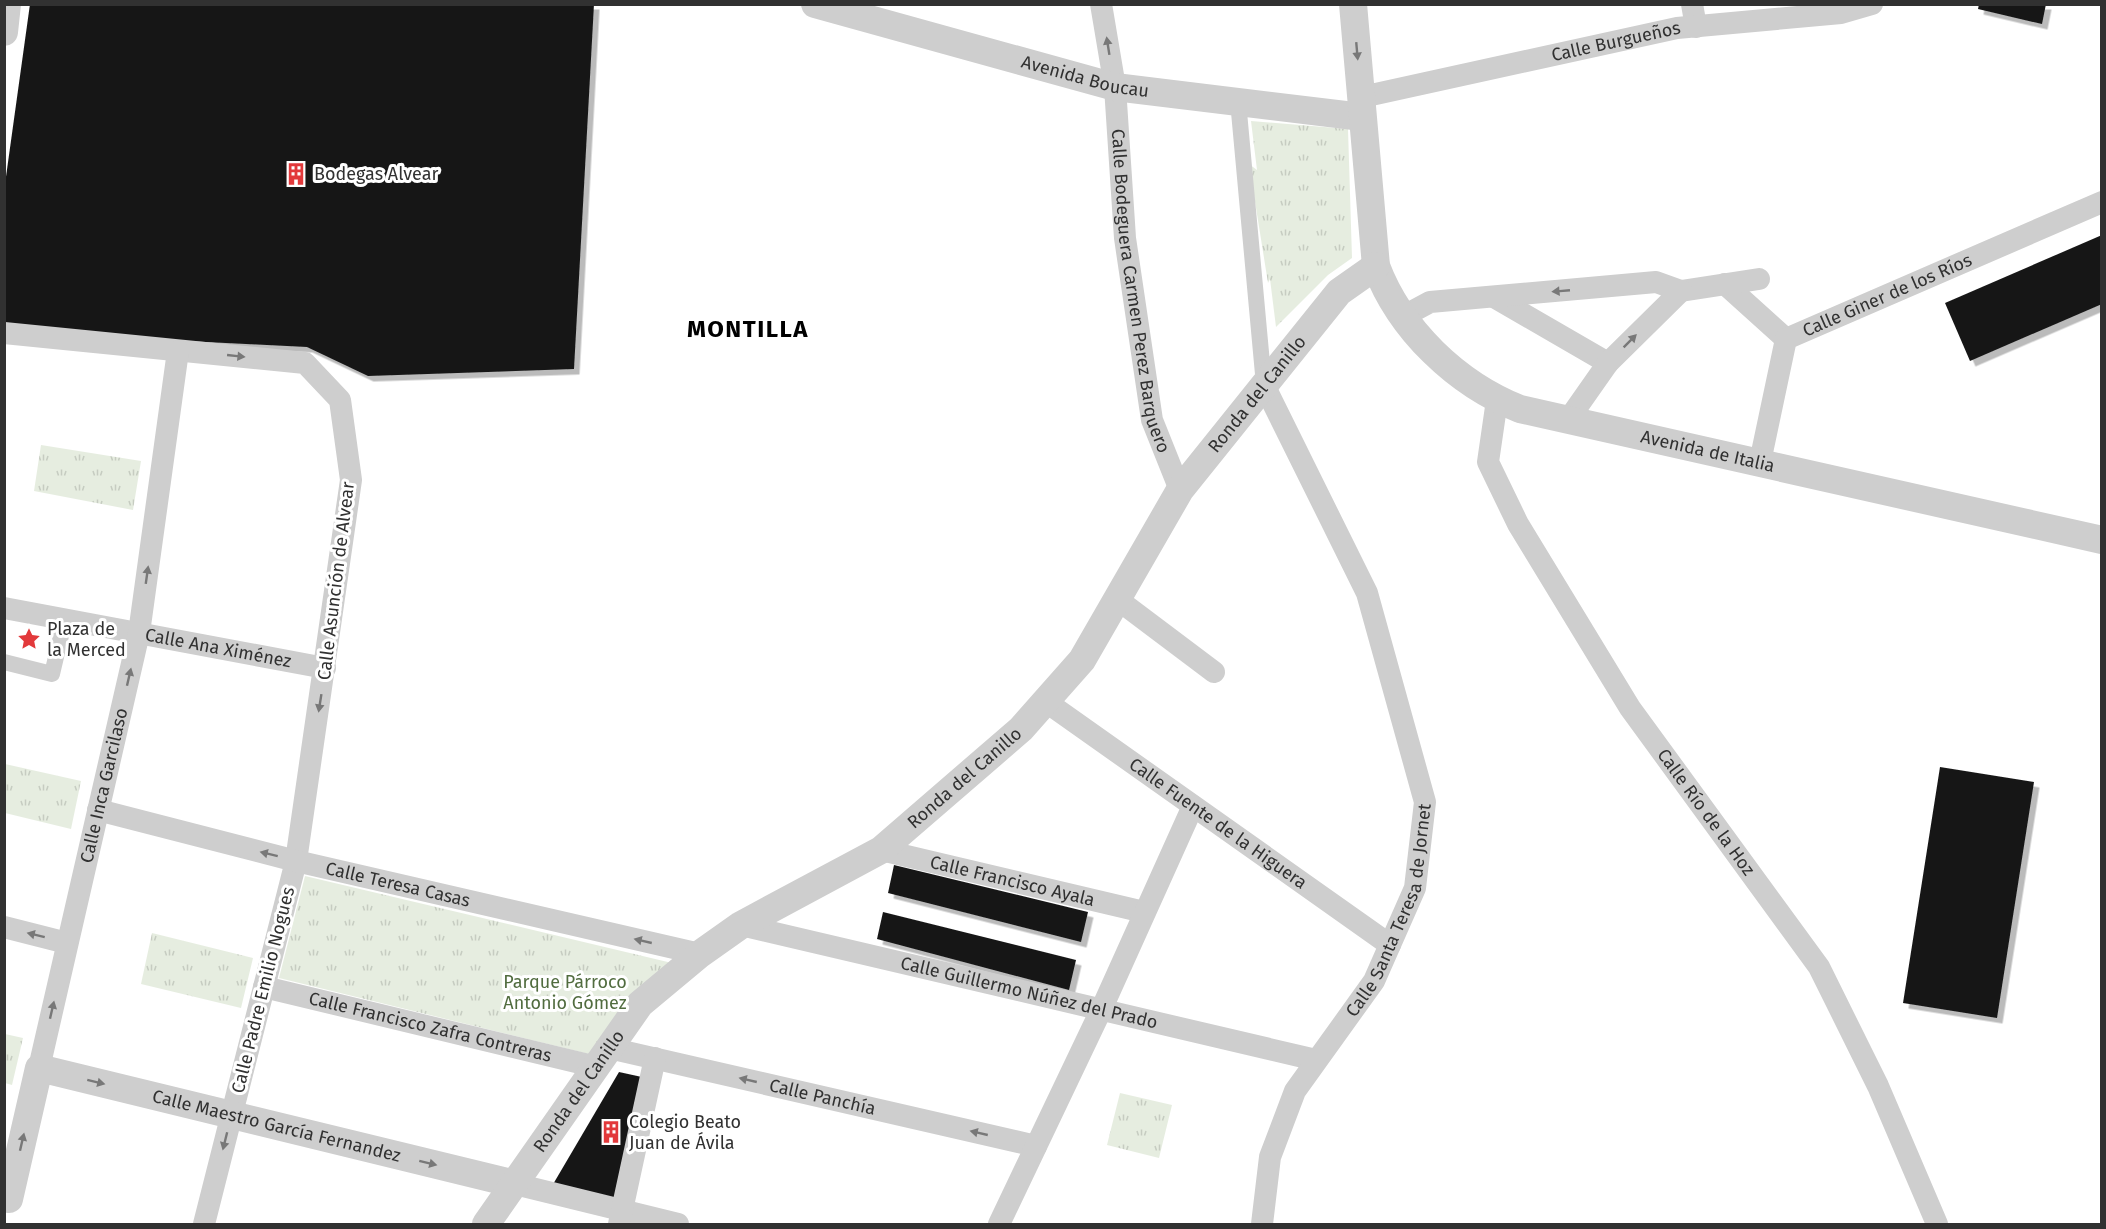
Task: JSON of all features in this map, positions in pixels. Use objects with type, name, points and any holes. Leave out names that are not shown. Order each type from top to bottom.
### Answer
[{"type":"street","points":[[4,32],[7,4]]},
{"type":"street","name":"Avenida Boucau","points":[[815,4],[866,11],[1115,87],[1238,101],[1362,107]]},
{"type":"street","name":"Calle Bodeguera Carmen Perez Barquero","points":[[1101,4],[1115,87],[1125,238],[1152,420],[1180,490]]},
{"type":"street","name":"Avenida de Italia","points":[[1353,4],[1376,266],[1383,285],[1404,316],[1436,355],[1470,384],[1497,400],[1520,409],[2102,540]]},
{"type":"street","name":"Calle Burgueños","points":[[1362,107],[1677,28],[1694,16],[1806,10],[1841,13],[1872,4]]},
{"type":"street","points":[[1238,101],[1264,385]]},
{"type":"street","name":"Calle Giner de los Ríos","points":[[1760,462],[1786,339],[2102,202]]},
{"type":"street","name":"Ronda del Canillo","points":[[486,1224],[640,1004],[700,954],[741,925],[881,850],[1021,729],[1082,660],[1180,490],[1339,292],[1376,266]]},
{"type":"street","points":[[1404,316],[1430,302],[1656,282],[1681,291],[1759,279]]},
{"type":"street","points":[[1725,284],[1786,339]]},
{"type":"street","points":[[1568,420],[1608,363],[1681,291]]},
{"type":"street","points":[[1494,297],[1608,363]]},
{"type":"street","name":"Calle Asunción de Alvear","points":[[4,333],[305,363],[340,400],[351,480],[296,861]]},
{"type":"street","name":"Calle Inca Garcilaso","points":[[6,1205],[140,633],[178,351]]},
{"type":"street","name":"Calle Santa Teresa de Jornet","points":[[1262,1224],[1270,1157],[1295,1091],[1374,981],[1414,888],[1425,802],[1368,593],[1264,385]]},
{"type":"street","name":"Calle Río de la Hoz","points":[[1497,400],[1488,462],[1518,524],[1630,708],[1819,967],[1878,1086],[1937,1224]]},
{"type":"street","points":[[1117,599],[1214,672]]},
{"type":"street","name":"Calle Ana Ximénez","points":[[4,608],[325,668]]},
{"type":"street","points":[[4,662],[52,674],[65,619]]},
{"type":"street","name":"Calle Fuente de la Higuera","points":[[1045,701],[1390,945]]},
{"type":"street","points":[[999,1224],[1102,1008],[1193,806]]},
{"type":"street","name":"Calle Teresa Casas","points":[[98,810],[296,861],[700,954]]},
{"type":"street","name":"Calle Francisco Ayala","points":[[881,850],[1144,912]]},
{"type":"street","name":"Calle Padre Emilio Nogues","points":[[204,1224],[296,861]]},
{"type":"street","name":"Calle Guillermo Núñez del Prado","points":[[741,925],[1316,1060]]},
{"type":"street","points":[[4,927],[67,943]]},
{"type":"street","name":"Calle Francisco Zafra Contreras","points":[[264,987],[603,1057]]},
{"type":"street","name":"Calle Panchía","points":[[603,1057],[655,1058],[1036,1146]]},
{"type":"street","points":[[620,1218],[655,1058]]},
{"type":"street","name":"Calle Maestro García Fernandez","points":[[39,1068],[514,1184]]},
{"type":"street","points":[[514,1184],[620,1218],[678,1224]]},
{"type":"green space","points":[[1251,121],[1348,129],[1352,258],[1328,275],[1276,327],[1270,279],[1268,283],[1249,164],[1257,170]]},
{"type":"green space","points":[[41,445],[141,461],[133,510],[34,491]]},
{"type":"green space","points":[[5,764],[81,781],[71,829],[5,813]]},
{"type":"green space","name":"Parque Párroco Antonio Gómez","points":[[305,876],[672,963],[589,1054],[279,978]]},
{"type":"green space","points":[[152,933],[253,958],[241,1008],[141,984]]},
{"type":"green space","points":[[5,1034],[23,1038],[12,1085],[5,1083]]},
{"type":"green space","points":[[1120,1093],[1172,1105],[1159,1158],[1107,1145]]},
{"type":"building","name":"Bodegas Alvear","points":[[30,4],[594,4],[574,369],[368,376],[307,347],[4,332],[4,191]]},
{"type":"building","points":[[1979,4],[2046,4],[2042,24],[1978,9]]},
{"type":"building","points":[[2102,235],[2102,304],[1970,361],[1945,303]]},
{"type":"building","points":[[1940,767],[2034,782],[1997,1018],[1903,1003]]},
{"type":"building","points":[[894,865],[1088,912],[1081,942],[888,893]]},
{"type":"building","points":[[883,912],[1076,960],[1069,990],[877,939]]},
{"type":"building","name":"Colegio Beato Juan de Ávila","points":[[619,1072],[651,1079],[623,1205],[552,1186]]},
{"type":"place","name":"Bodegas Alvear","points":[[296,174]]},
{"type":"place","name":"Plaza de la Merced","points":[[29,639]]},
{"type":"place","name":"Colegio Beato Juan de Ávila","points":[[611,1132]]},
{"type":"district","name":"MONTILLA","points":[[748,329]]}]
